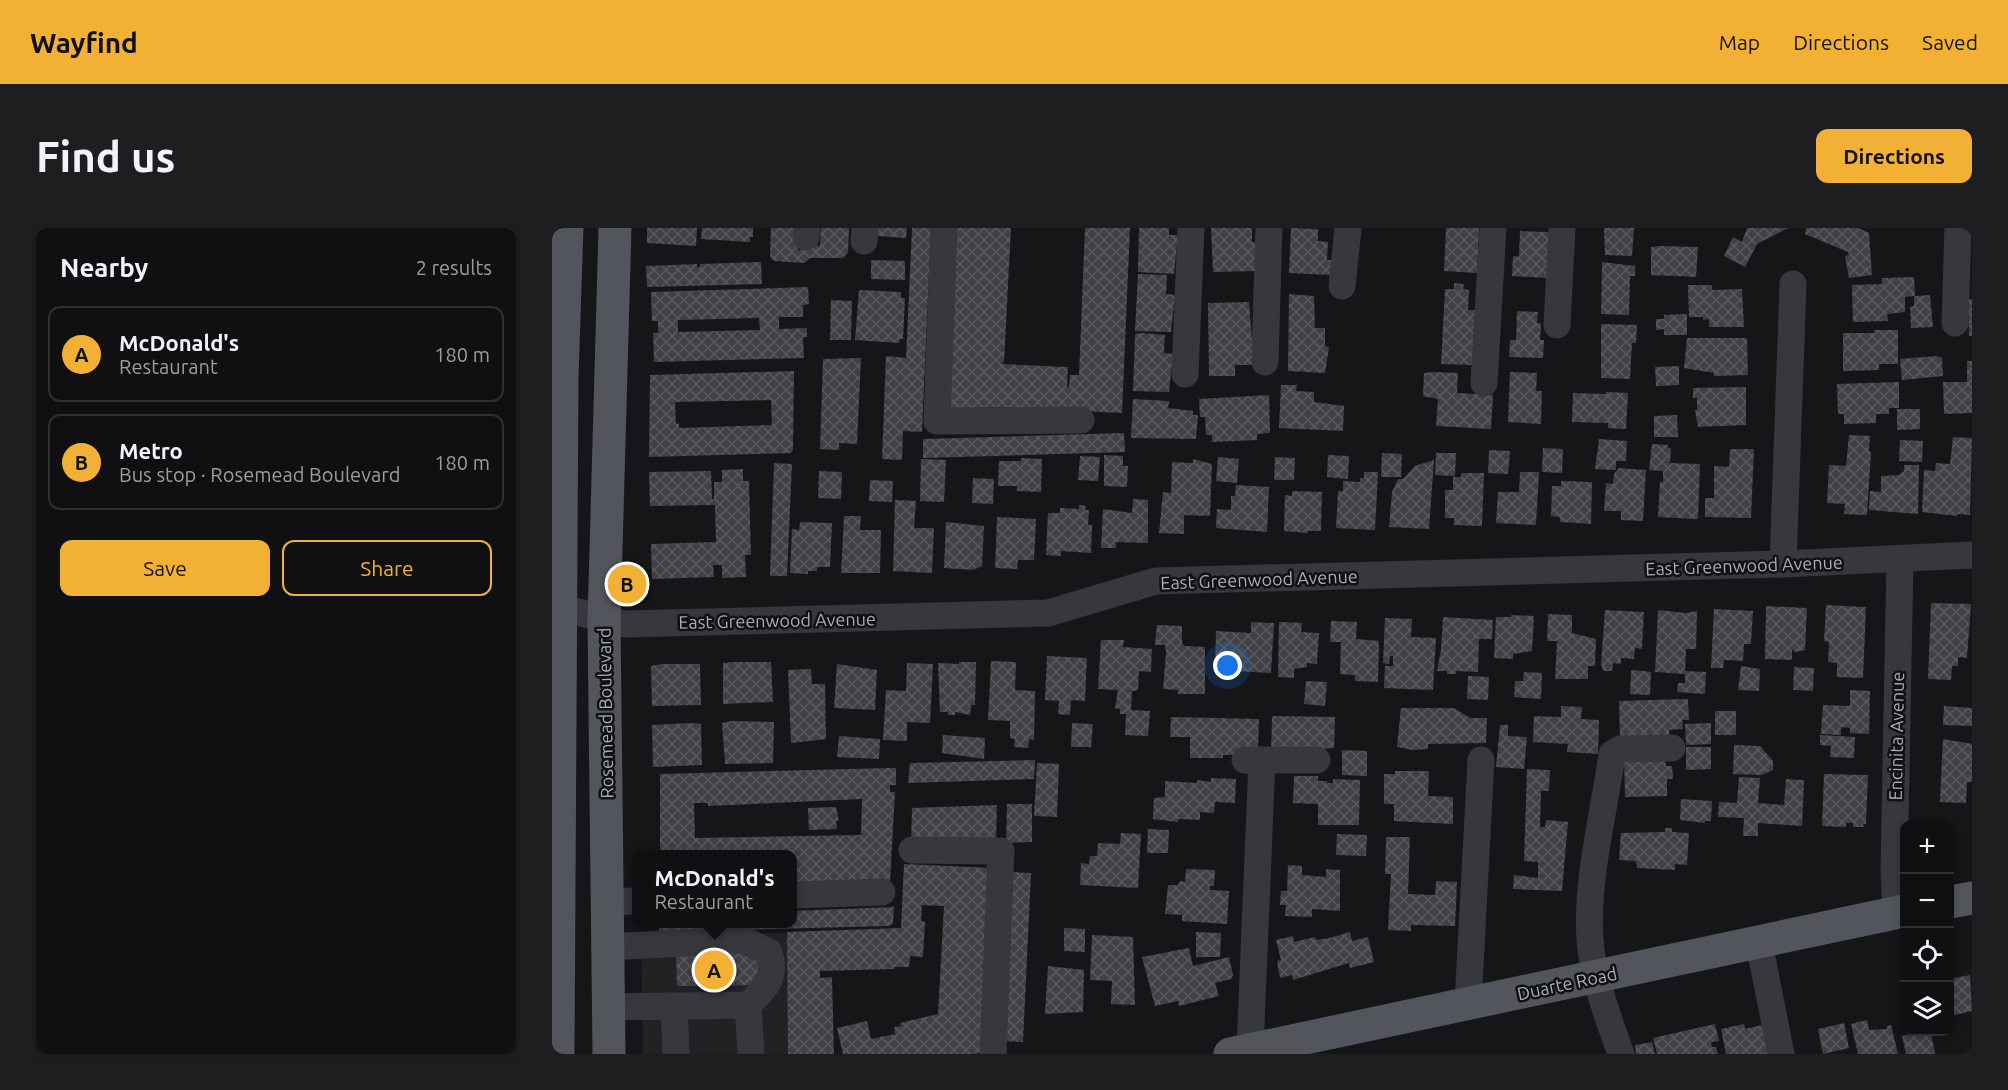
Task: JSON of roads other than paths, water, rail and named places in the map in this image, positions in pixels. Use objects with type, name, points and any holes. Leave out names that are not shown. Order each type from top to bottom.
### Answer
[{"type":"main road","name":"Rosemead Boulevard","points":[[609,1054],[607,947],[621,901],[604,621],[615,228]]},
{"type":"main road","points":[[558,1054],[555,1012],[557,377],[562,243]]},
{"type":"main road","points":[[1954,901],[1972,898]]},
{"type":"main road","name":"Duarte Road","points":[[1240,1052],[1900,912]]},
{"type":"street","points":[[944,228],[937,421],[1081,420]]},
{"type":"street","points":[[1185,374],[1191,228]]},
{"type":"street","points":[[1265,362],[1269,228]]},
{"type":"street","points":[[1341,286],[1347,228]]},
{"type":"street","points":[[1485,383],[1493,228]]},
{"type":"street","points":[[1557,325],[1562,228]]},
{"type":"street","points":[[1955,323],[1958,228]]},
{"type":"street","points":[[1783,564],[1793,284]]},
{"type":"street","name":"East Greenwood Avenue","points":[[556,608],[604,621],[646,624],[1048,613],[1156,581],[1783,564],[1972,555]]},
{"type":"street","name":"Encinita Avenue","points":[[1900,558],[1894,871],[1900,912]]},
{"type":"street","points":[[1621,1054],[1596,977],[1590,940],[1592,886],[1612,754],[1620,749],[1672,748]]},
{"type":"street","points":[[1240,1052],[1253,760],[1317,760]]},
{"type":"street","points":[[1468,1004],[1481,760]]},
{"type":"street","points":[[912,850],[1001,851],[993,1054]]},
{"type":"street","points":[[797,895],[882,892]]},
{"type":"street","points":[[607,947],[744,940],[769,952],[773,965],[768,986],[748,1005],[608,1007]]},
{"type":"street","points":[[1759,943],[1781,1054]]},
{"type":"street","points":[[748,1005],[751,1054]]},
{"type":"street","points":[[674,1006],[676,1054]]},
{"type":"place","name":"Metro","points":[[627,584]]},
{"type":"place","name":"McDonald's","points":[[714,970]]}]
